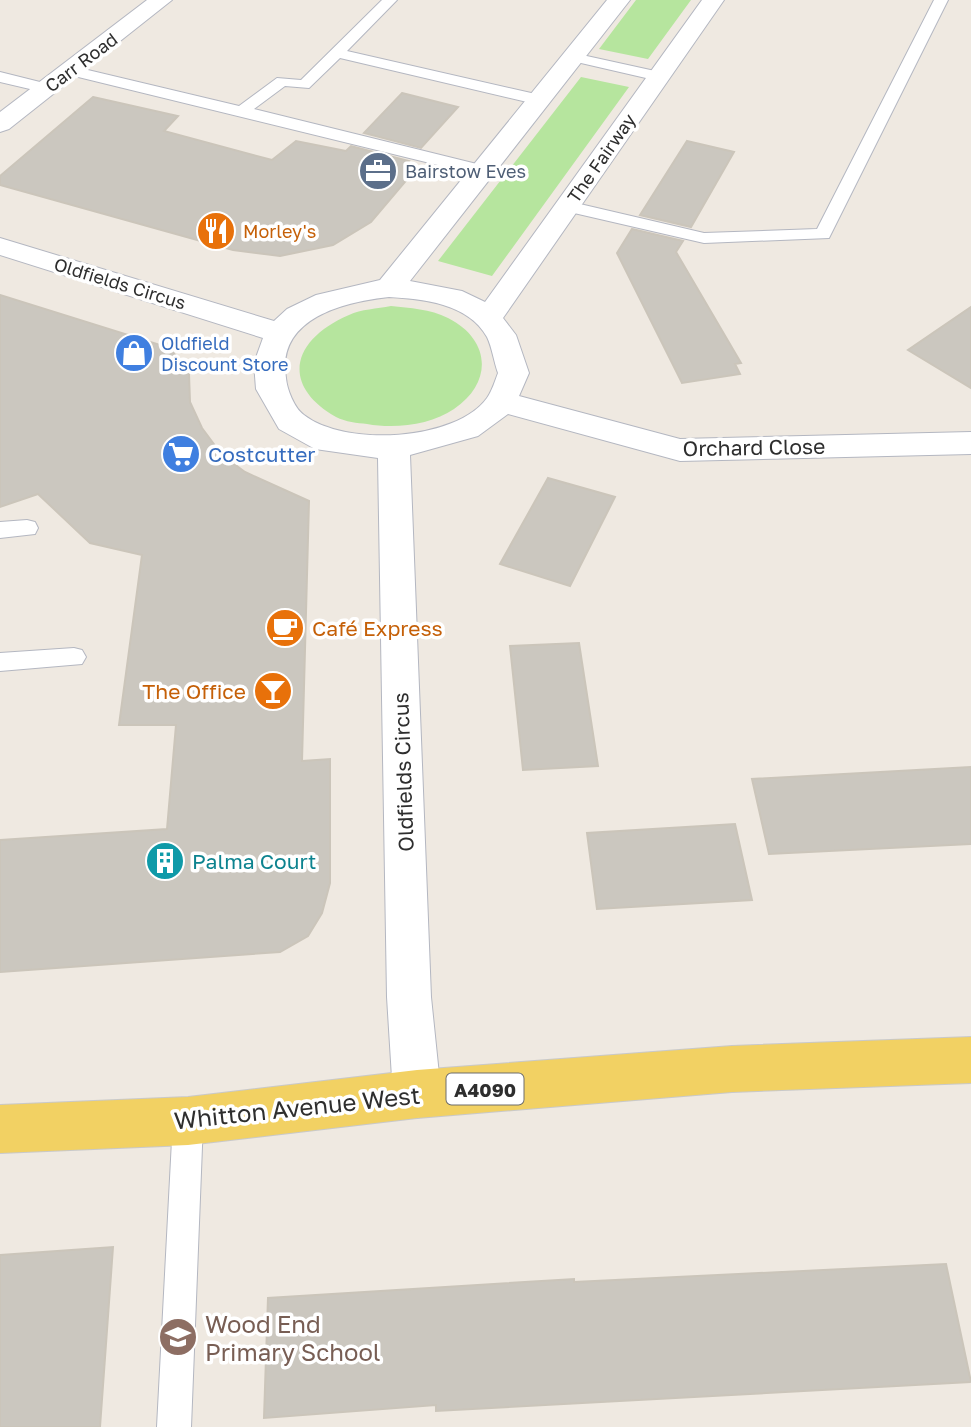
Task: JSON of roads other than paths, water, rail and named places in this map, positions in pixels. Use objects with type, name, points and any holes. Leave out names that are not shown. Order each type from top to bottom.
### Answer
[{"type":"main road","name":"Whitton Avenue West","points":[[0,1129],[188,1121],[417,1094],[733,1069],[971,1062]]},
{"type":"street","name":"Carr Road","points":[[0,124],[161,0]]},
{"type":"street","points":[[389,288],[619,0]]},
{"type":"street","name":"The Fairway","points":[[489,317],[713,0]]},
{"type":"street","name":"Oldfields Circus","points":[[0,246],[281,333]]},
{"type":"street","points":[[389,288],[418,289],[456,298],[489,317],[513,352],[513,379],[501,402],[482,420],[443,440],[394,449],[334,443],[310,433],[284,415],[274,401],[267,360],[281,333],[305,312],[334,299],[362,291],[389,288]]},
{"type":"street","name":"Orchard Close","points":[[501,402],[680,450],[971,443]]},
{"type":"street","name":"Oldfields Circus","points":[[394,449],[409,997],[417,1094]]},
{"type":"lane","points":[[242,111],[282,81],[304,85],[390,0]]},
{"type":"lane","points":[[567,205],[704,237],[823,234],[941,0]]},
{"type":"lane","points":[[336,53],[540,100]]},
{"type":"lane","points":[[573,57],[659,76]]},
{"type":"lane","points":[[71,71],[483,171]]},
{"type":"lane","points":[[0,77],[47,88]]},
{"type":"lane","points":[[0,530],[27,528]]},
{"type":"lane","points":[[0,662],[74,657]]},
{"type":"lane","points":[[174,1427],[188,1121]]},
{"type":"place","name":"Bairstow Eves","points":[[378,171]]},
{"type":"place","name":"Morley's","points":[[216,231]]},
{"type":"place","name":"Oldfield Discount Store","points":[[134,353]]},
{"type":"place","name":"Costcutter","points":[[181,454]]},
{"type":"place","name":"Café Express","points":[[285,628]]},
{"type":"place","name":"The Office","points":[[273,691]]},
{"type":"place","name":"Palma Court","points":[[165,861]]},
{"type":"place","name":"Wood End Primary School","points":[[178,1337]]}]
